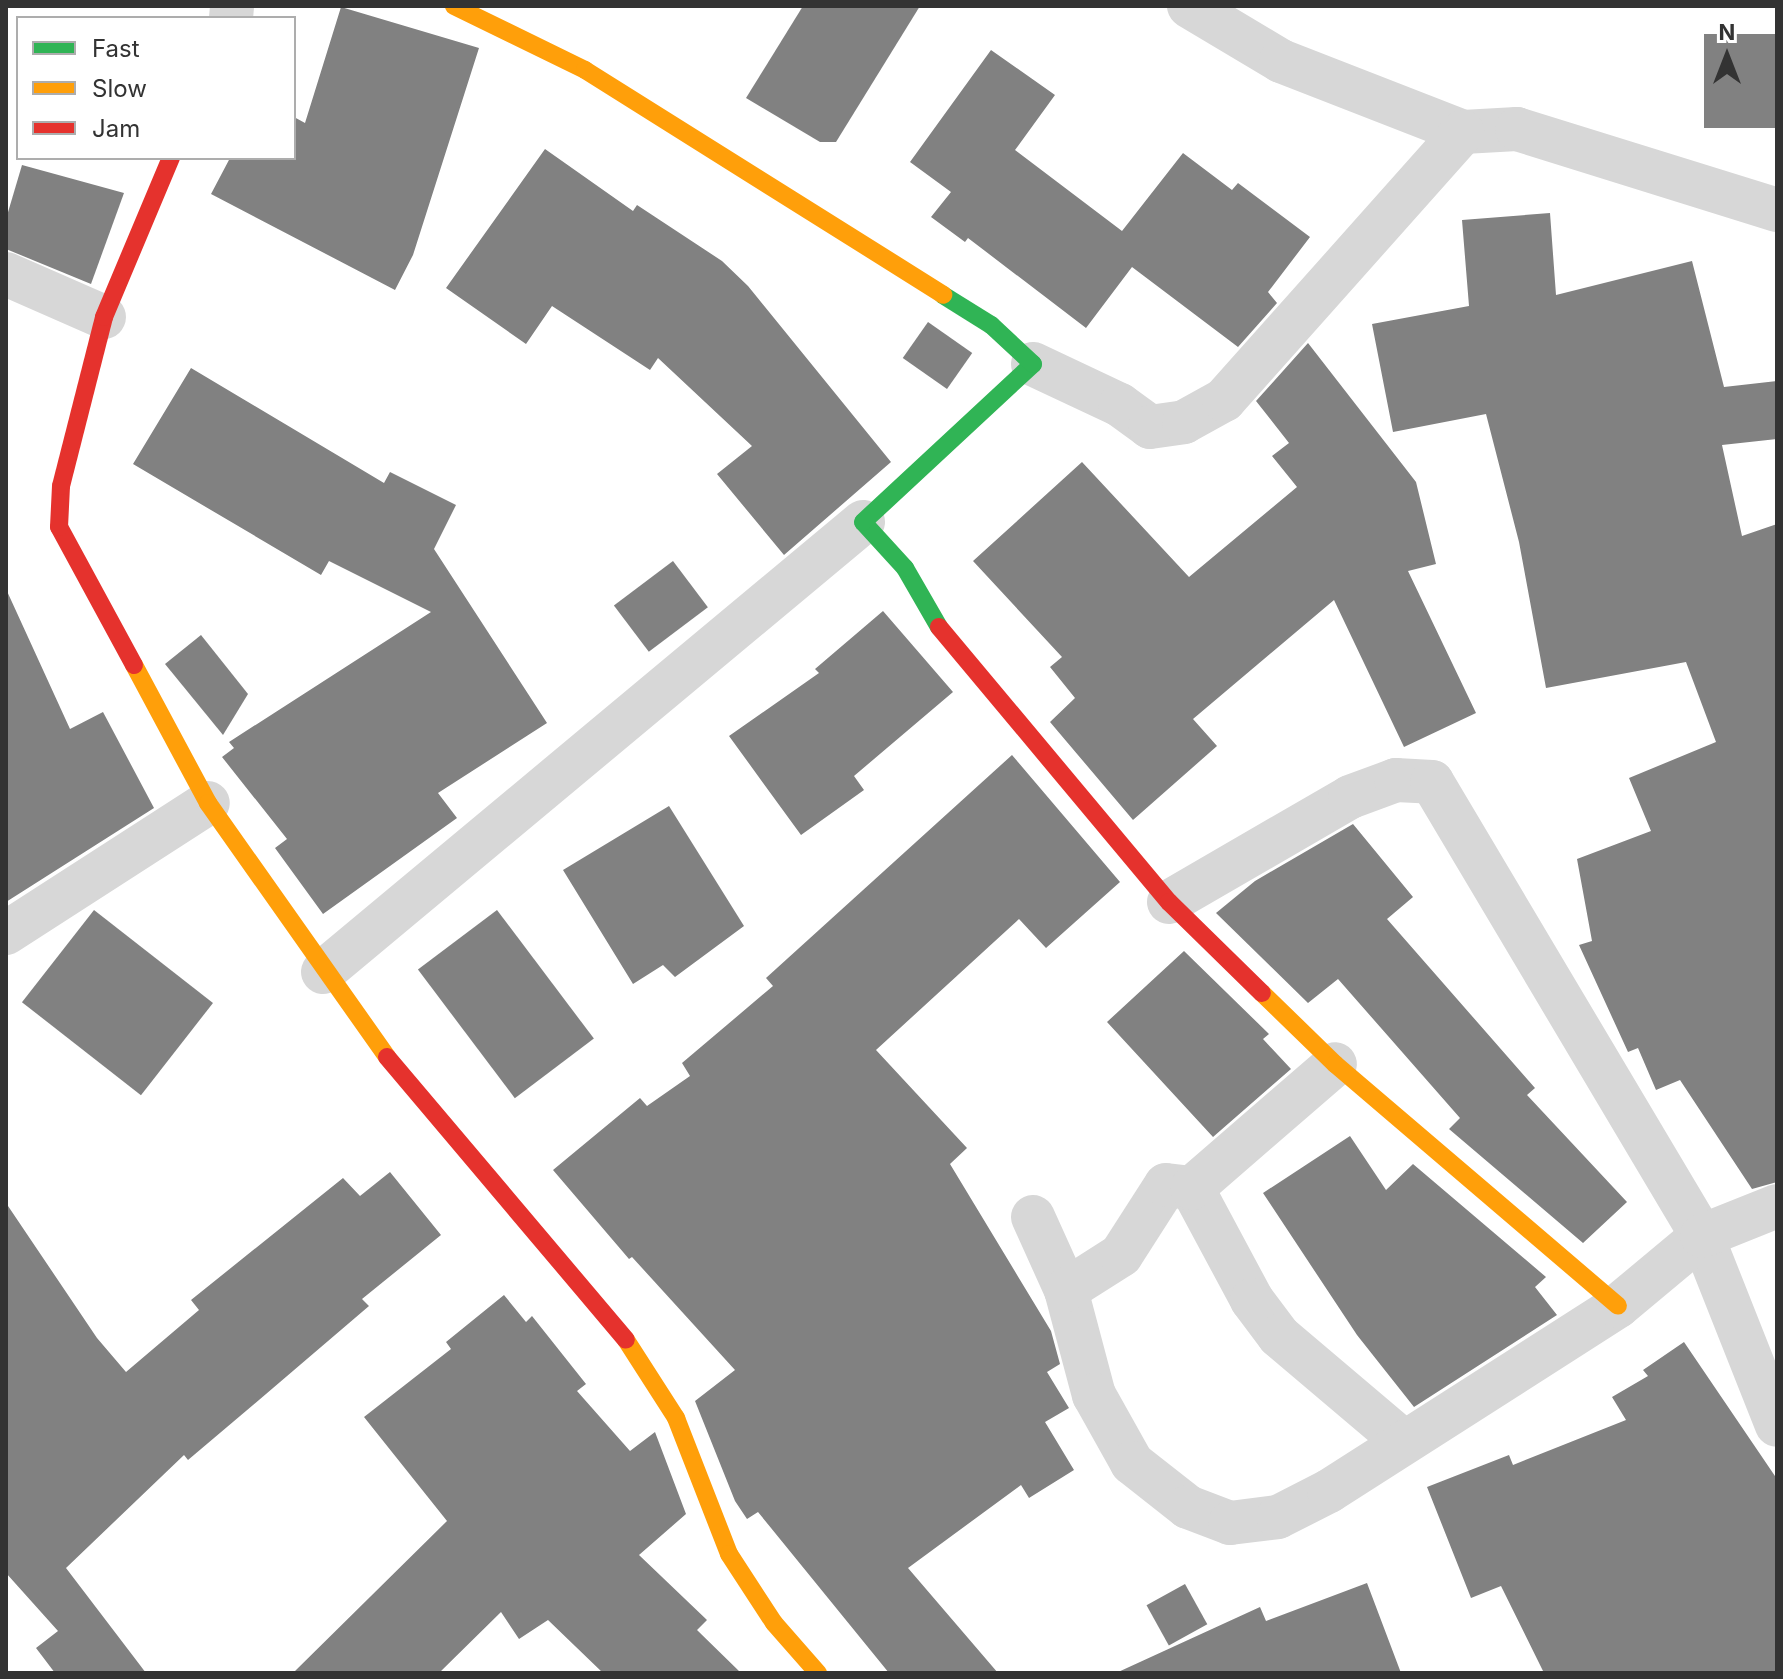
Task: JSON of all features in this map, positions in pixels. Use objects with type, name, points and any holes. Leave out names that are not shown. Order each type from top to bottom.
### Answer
[{"type":"street","points":[[454,6],[612,86],[991,325],[1033,364],[1120,405],[1150,427],[1184,422],[1224,400],[1463,132]]},
{"type":"street","points":[[1189,6],[1281,61],[1463,132],[1517,129],[1777,210]]},
{"type":"street","points":[[170,160],[104,317],[70,443],[59,527],[208,803],[323,972],[404,1080],[622,1333],[676,1418],[729,1554],[774,1623],[818,1673]]},
{"type":"street","points":[[6,274],[104,317]]},
{"type":"street","points":[[323,972],[863,522],[1033,364]]},
{"type":"street","points":[[863,522],[905,568],[943,634],[1169,902],[1335,1064],[1618,1306]]},
{"type":"street","points":[[1169,902],[1350,797],[1396,780],[1432,782],[1702,1236],[1777,1425]]},
{"type":"street","points":[[6,933],[208,803]]},
{"type":"street","points":[[1066,1290],[1121,1255],[1166,1185],[1192,1188],[1335,1064]]},
{"type":"street","points":[[1192,1188],[1252,1300],[1279,1336],[1404,1442]]},
{"type":"street","points":[[1033,1217],[1066,1290],[1094,1395],[1132,1463],[1188,1507],[1230,1523],[1278,1517],[1404,1442],[1618,1306],[1702,1236],[1777,1206]]},
{"type":"building","points":[[803,6],[920,6],[836,142],[820,142],[746,98]]},
{"type":"building","points":[[341,7],[479,48],[413,255],[395,290],[211,194],[229,160],[296,160],[296,118],[305,123]]},
{"type":"building","points":[[1704,34],[1777,34],[1777,128],[1704,128]]},
{"type":"building","points":[[991,50],[1055,95],[1015,150],[1122,231],[1183,153],[1232,190],[1238,183],[1310,237],[1268,292],[1277,303],[1238,347],[1132,267],[1086,328],[968,238],[965,242],[931,217],[951,192],[910,162]]},
{"type":"building","points":[[545,149],[633,211],[637,205],[722,261],[748,286],[891,462],[784,555],[717,474],[752,446],[658,358],[650,370],[552,306],[526,344],[446,288]]},
{"type":"building","points":[[22,165],[124,193],[91,284],[6,249],[6,219]]},
{"type":"building","points":[[1550,213],[1556,295],[1692,261],[1724,387],[1777,381],[1777,439],[1722,445],[1742,536],[1777,524],[1777,1182],[1752,1189],[1680,1080],[1656,1090],[1638,1048],[1628,1052],[1579,945],[1592,941],[1577,859],[1651,831],[1629,778],[1716,742],[1686,662],[1546,688],[1519,542],[1486,414],[1393,432],[1372,324],[1469,306],[1462,220]]},
{"type":"building","points":[[928,322],[972,353],[947,389],[903,358]]},
{"type":"building","points":[[1308,343],[1416,482],[1436,564],[1408,571],[1476,713],[1404,747],[1334,600],[1193,719],[1217,746],[1133,820],[1050,722],[1075,698],[1050,667],[1062,657],[973,561],[1082,462],[1189,577],[1297,487],[1272,456],[1289,443],[1256,401]]},
{"type":"building","points":[[191,368],[384,483],[390,472],[456,505],[434,549],[547,723],[438,793],[457,818],[323,914],[275,848],[287,839],[222,757],[234,748],[229,742],[431,612],[329,561],[321,575],[133,464]]},
{"type":"building","points":[[673,561],[708,607],[649,652],[614,606]]},
{"type":"building","points":[[6,589],[70,729],[103,712],[154,808],[6,902]]},
{"type":"building","points":[[883,611],[953,692],[854,776],[864,790],[801,835],[729,736],[819,673],[815,669]]},
{"type":"building","points":[[201,635],[248,694],[223,735],[165,664]]},
{"type":"building","points":[[1012,755],[1120,882],[1046,948],[1019,919],[876,1050],[967,1148],[950,1164],[1051,1331],[1060,1364],[1047,1372],[1069,1408],[1045,1422],[1074,1470],[1029,1498],[1021,1485],[908,1568],[998,1673],[889,1673],[758,1512],[747,1519],[735,1501],[695,1401],[735,1370],[632,1257],[629,1259],[553,1170],[640,1098],[647,1106],[690,1076],[682,1063],[773,986],[766,978]]},
{"type":"building","points":[[669,806],[744,926],[675,977],[663,965],[633,984],[563,870]]},
{"type":"building","points":[[1353,824],[1413,897],[1387,919],[1535,1088],[1527,1095],[1627,1202],[1583,1243],[1449,1129],[1460,1118],[1338,979],[1308,1003],[1216,913],[1255,881]]},
{"type":"building","points":[[94,910],[213,1003],[141,1095],[22,1002]]},
{"type":"building","points":[[497,910],[594,1039],[515,1098],[418,970]]},
{"type":"building","points":[[1184,951],[1269,1034],[1263,1039],[1291,1069],[1213,1137],[1107,1022]]},
{"type":"building","points":[[1350,1136],[1386,1190],[1413,1164],[1546,1277],[1535,1287],[1557,1315],[1414,1407],[1357,1335],[1263,1193]]},
{"type":"building","points":[[390,1172],[441,1235],[362,1299],[369,1306],[188,1460],[184,1455],[66,1568],[146,1673],[55,1673],[36,1648],[58,1631],[6,1573],[6,1203],[97,1338],[126,1372],[199,1310],[191,1300],[343,1178],[360,1196]]},
{"type":"building","points":[[504,1295],[526,1322],[532,1316],[586,1384],[577,1391],[630,1451],[655,1432],[686,1514],[639,1555],[707,1620],[697,1630],[741,1673],[603,1673],[548,1620],[519,1639],[501,1612],[439,1673],[293,1673],[447,1521],[364,1417],[451,1349],[446,1342]]},
{"type":"building","points":[[1684,1342],[1777,1479],[1777,1673],[1544,1673],[1501,1586],[1471,1598],[1427,1487],[1509,1455],[1513,1465],[1626,1420],[1612,1397],[1648,1376],[1643,1370]]},
{"type":"building","points":[[1367,1583],[1401,1673],[1116,1673],[1260,1607],[1266,1621]]},
{"type":"building","points":[[1185,1584],[1207,1624],[1169,1646],[1147,1605]]},
{"type":"traffic: fast","points":[[939,627],[905,568],[863,522],[1033,364],[991,325],[943,295]]},
{"type":"traffic: slow","points":[[454,6],[585,70],[943,295]]},
{"type":"traffic: slow","points":[[134,665],[208,803],[387,1057]]},
{"type":"traffic: slow","points":[[1262,993],[1335,1064],[1618,1306]]},
{"type":"traffic: slow","points":[[626,1340],[676,1418],[729,1554],[774,1623],[818,1673]]},
{"type":"traffic: jam","points":[[134,665],[59,527],[61,486],[104,317],[170,160]]},
{"type":"traffic: jam","points":[[939,627],[1169,902],[1262,993]]},
{"type":"traffic: jam","points":[[387,1057],[626,1340]]}]
